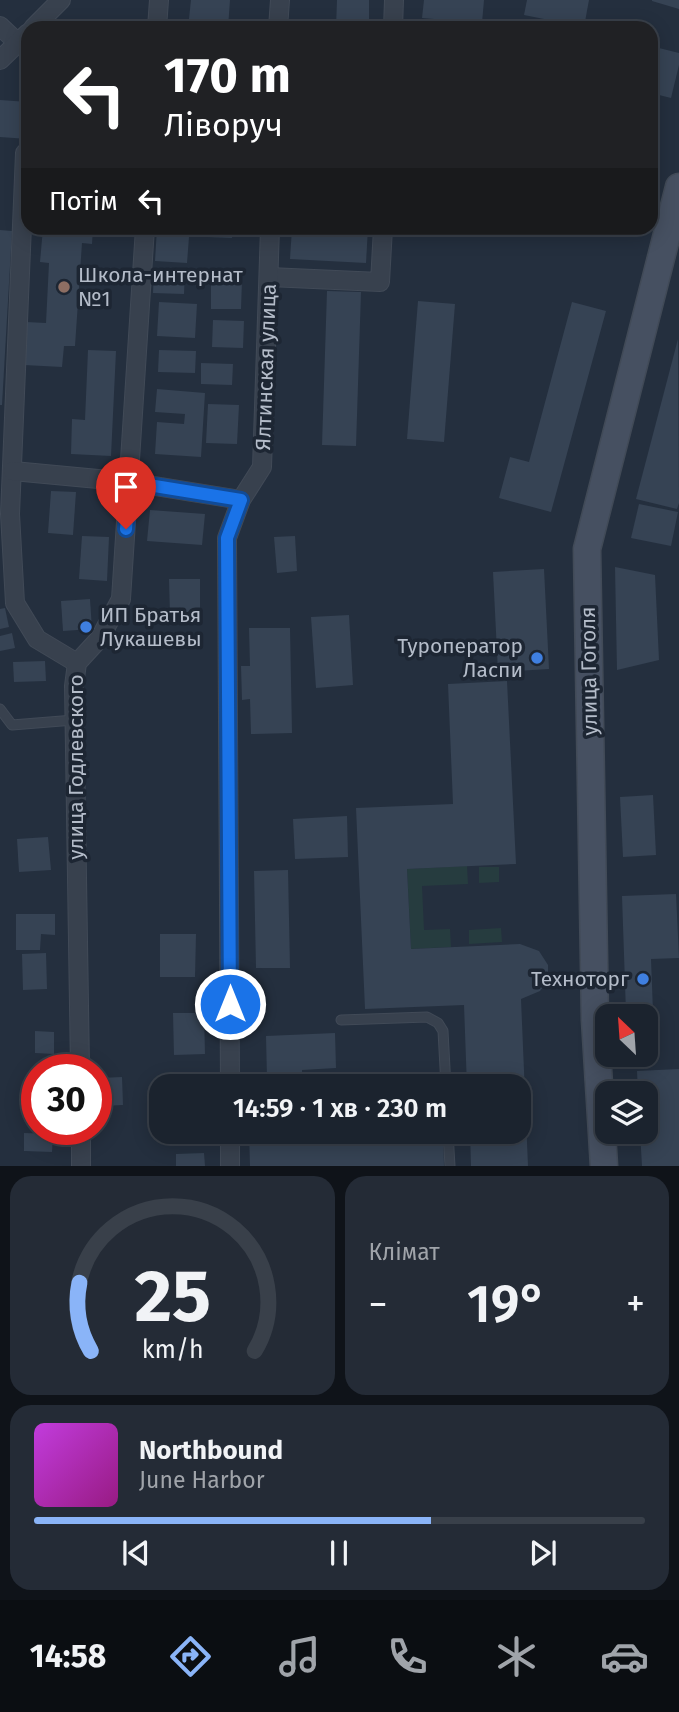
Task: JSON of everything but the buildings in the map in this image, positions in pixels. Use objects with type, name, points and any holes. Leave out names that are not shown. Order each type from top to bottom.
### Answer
[{"type":"main road","name":"улица Гоголя","points":[[604,1166],[594,1020],[587,549],[673,240],[679,187]]},
{"type":"street","points":[[40,21],[61,0]]},
{"type":"street","points":[[158,21],[159,0]]},
{"type":"street","points":[[278,21],[280,0]]},
{"type":"street","points":[[393,21],[394,0]]},
{"type":"street","points":[[0,26],[21,37]]},
{"type":"street","points":[[0,60],[21,40]]},
{"type":"street","points":[[22,235],[10,514],[15,603],[37,639],[77,663]]},
{"type":"street","name":"улица Годлевского","points":[[79,1054],[74,686],[77,663],[100,638],[121,599],[145,235]]},
{"type":"street","name":"Ялтинская улица","points":[[230,1074],[227,538],[241,500],[262,467],[270,235]]},
{"type":"street","points":[[269,277],[380,282],[383,235]]},
{"type":"street","points":[[13,471],[130,482],[241,500]]},
{"type":"street","points":[[230,1144],[230,1166]]},
{"type":"street","points":[[80,1145],[81,1166]]},
{"type":"lane","points":[[0,709],[12,725],[74,720]]},
{"type":"lane","points":[[341,1020],[427,1017],[439,1023],[443,1031],[445,1074]]},
{"type":"lane","points":[[449,1144],[450,1166]]},
{"type":"green space","points":[[467,866],[468,884],[422,886],[424,930],[450,929],[451,947],[411,949],[407,869]]},
{"type":"green space","points":[[479,867],[499,867],[499,882],[479,883]]},
{"type":"green space","points":[[501,928],[502,942],[469,944],[469,930]]},
{"type":"place","name":"Школа-интернат №1","points":[[64,287]]},
{"type":"place","name":"ИП Братья Лукашевы","points":[[86,627]]},
{"type":"place","name":"Туроператор Ласпи","points":[[537,658]]},
{"type":"place","name":"Техноторг","points":[[643,979]]},
{"type":"route","points":[[126,529],[130,482],[241,500],[227,538],[230,1004]]}]
